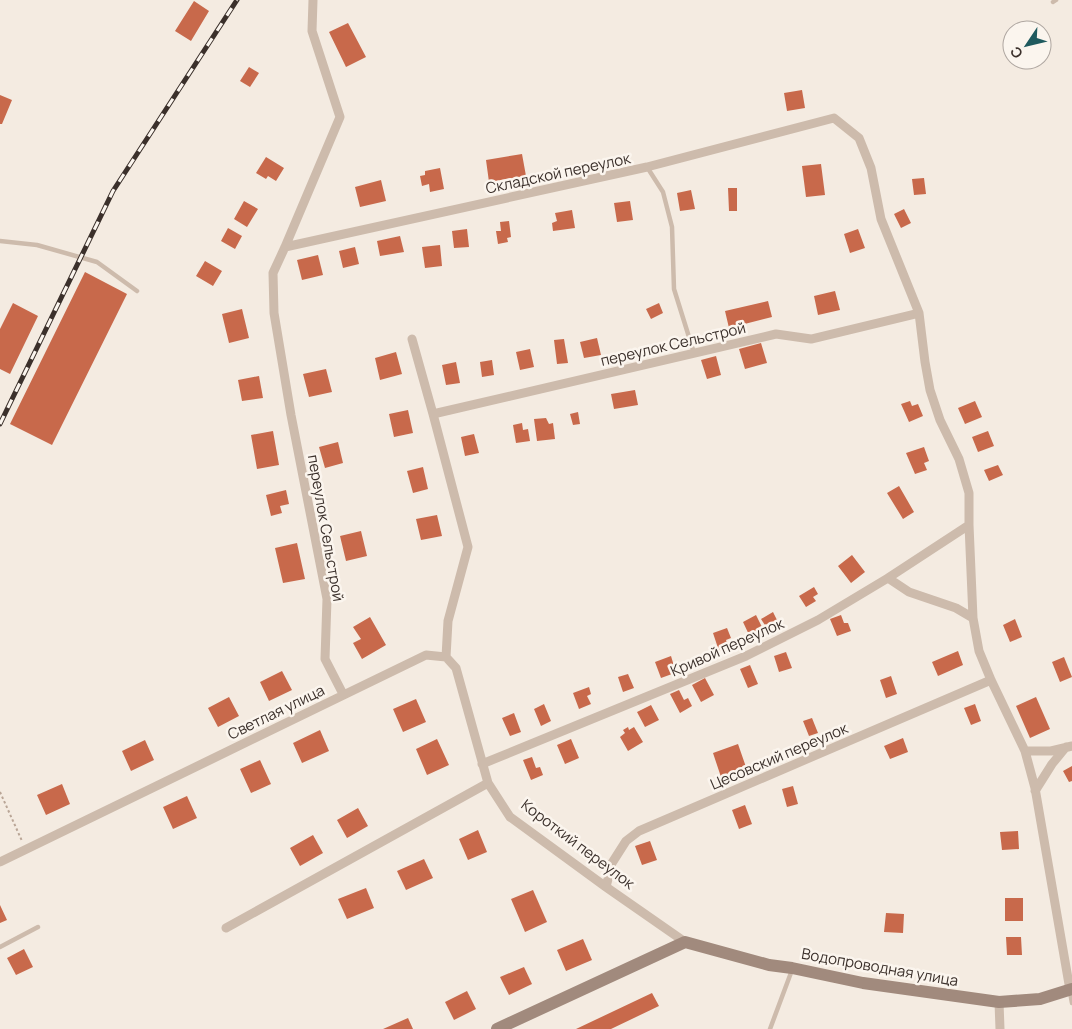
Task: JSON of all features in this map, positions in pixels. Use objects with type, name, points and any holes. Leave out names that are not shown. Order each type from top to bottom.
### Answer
[{"type":"street","name":"переулок Сельстрой","points":[[313,0],[312,31],[340,118],[273,273],[274,313],[291,415],[327,599],[325,659],[343,694]]},
{"type":"street","name":"Складской переулок","points":[[285,247],[647,168],[834,118],[859,138],[872,168],[881,218],[919,313]]},
{"type":"street","name":"переулок Сельстрой","points":[[433,414],[776,334],[811,339],[919,313]]},
{"type":"street","points":[[919,313],[930,390],[940,420],[959,459],[968,493],[973,618],[979,651],[1025,751],[1035,791],[1071,994]]},
{"type":"street","points":[[226,928],[488,783],[456,668],[446,657],[448,621],[468,546],[412,339]]},
{"type":"street","name":"Кривой переулок","points":[[482,764],[746,656],[818,620],[888,578],[969,525]]},
{"type":"street","points":[[888,578],[909,592],[956,608],[973,618]]},
{"type":"street","name":"Светлая улица","points":[[0,862],[426,655],[446,657]]},
{"type":"street","name":"Цесовский переулок","points":[[606,887],[612,863],[626,841],[639,831],[991,680]]},
{"type":"street","points":[[1025,751],[1050,751],[1069,746]]},
{"type":"street","points":[[1035,791],[1052,764],[1069,746]]},
{"type":"street","name":"Короткий переулок","points":[[488,783],[510,816],[606,887],[685,942]]},
{"type":"street","points":[[502,1028],[685,942]]},
{"type":"street","name":"Водопроводная улица","points":[[685,942],[769,965],[864,983],[999,1002],[1040,999],[1071,994]]},
{"type":"street","points":[[999,1002],[1000,1029]]},
{"type":"lane","points":[[647,168],[663,192],[672,227],[674,288],[694,353]]},
{"type":"lane","points":[[0,241],[37,245],[97,262],[137,291]]},
{"type":"lane","points":[[0,947],[38,927]]},
{"type":"lane","points":[[770,1029],[792,968]]},
{"type":"path","points":[[0,792],[26,850]]},
{"type":"building","points":[[194,1],[209,11],[191,41],[175,31]]},
{"type":"building","points":[[348,23],[366,57],[346,67],[329,32]]},
{"type":"building","points":[[249,67],[259,73],[250,87],[240,81]]},
{"type":"building","points":[[802,90],[805,108],[787,111],[784,93]]},
{"type":"building","points":[[0,95],[12,100],[2,124],[0,124]]},
{"type":"building","points":[[522,154],[526,176],[489,182],[486,160]]},
{"type":"building","points":[[266,157],[284,168],[276,181],[268,176],[266,179],[256,173]]},
{"type":"building","points":[[821,164],[825,195],[806,197],[802,166]]},
{"type":"building","points":[[440,168],[444,189],[430,192],[429,184],[422,186],[420,176],[425,175],[425,171]]},
{"type":"building","points":[[924,178],[926,194],[914,195],[912,179]]},
{"type":"building","points":[[381,180],[386,201],[360,207],[355,187]]},
{"type":"building","points":[[728,188],[737,188],[737,211],[729,211]]},
{"type":"building","points":[[691,190],[695,209],[680,211],[677,193]]},
{"type":"building","points":[[244,201],[258,209],[247,227],[234,219]]},
{"type":"building","points":[[630,201],[633,220],[617,222],[614,203]]},
{"type":"building","points":[[904,209],[911,223],[901,228],[894,214]]},
{"type":"building","points":[[572,210],[575,228],[553,231],[552,223],[557,221],[555,213]]},
{"type":"building","points":[[509,221],[511,237],[507,238],[508,242],[498,244],[496,231],[501,231],[500,222]]},
{"type":"building","points":[[228,228],[242,236],[235,249],[221,241]]},
{"type":"building","points":[[467,229],[469,247],[454,248],[452,231]]},
{"type":"building","points":[[858,229],[865,248],[850,253],[844,234]]},
{"type":"building","points":[[400,236],[404,252],[380,256],[377,241]]},
{"type":"building","points":[[440,245],[442,266],[425,268],[422,247]]},
{"type":"building","points":[[355,247],[359,264],[343,268],[339,251]]},
{"type":"building","points":[[318,255],[323,275],[302,280],[297,260]]},
{"type":"building","points":[[205,261],[222,271],[213,286],[196,276]]},
{"type":"building","points":[[85,272],[127,294],[52,445],[10,424]]},
{"type":"building","points":[[835,291],[840,310],[818,315],[814,296]]},
{"type":"building","points":[[768,301],[772,317],[729,328],[725,311]]},
{"type":"building","points":[[13,303],[38,316],[10,374],[0,369],[0,329]]},
{"type":"building","points":[[659,303],[663,313],[651,319],[646,309]]},
{"type":"building","points":[[242,309],[249,338],[229,343],[222,314]]},
{"type":"building","points":[[597,338],[601,355],[584,358],[580,342]]},
{"type":"building","points":[[564,339],[568,363],[557,364],[554,340]]},
{"type":"building","points":[[761,343],[767,363],[745,369],[739,349]]},
{"type":"building","points":[[530,349],[534,367],[520,370],[516,352]]},
{"type":"building","points":[[396,352],[402,374],[380,380],[375,358]]},
{"type":"building","points":[[716,356],[721,375],[707,379],[701,360]]},
{"type":"building","points":[[492,360],[494,375],[482,377],[480,362]]},
{"type":"building","points":[[456,362],[460,383],[446,385],[442,365]]},
{"type":"building","points":[[326,369],[332,392],[309,397],[303,374]]},
{"type":"building","points":[[259,376],[263,398],[242,401],[238,380]]},
{"type":"building","points":[[635,390],[638,405],[614,409],[611,394]]},
{"type":"building","points":[[910,401],[912,406],[918,404],[923,416],[909,422],[901,404]]},
{"type":"building","points":[[975,401],[982,417],[965,424],[958,408]]},
{"type":"building","points":[[408,410],[413,433],[394,437],[389,414]]},
{"type":"building","points":[[578,412],[580,424],[573,425],[570,414]]},
{"type":"building","points":[[546,418],[549,424],[553,423],[555,439],[537,441],[534,419]]},
{"type":"building","points":[[522,423],[523,430],[528,429],[530,441],[516,443],[513,425]]},
{"type":"building","points":[[273,431],[279,465],[257,469],[251,435]]},
{"type":"building","points":[[988,431],[994,446],[978,452],[972,437]]},
{"type":"building","points":[[474,434],[479,453],[465,456],[461,437]]},
{"type":"building","points":[[338,442],[343,463],[325,468],[319,447]]},
{"type":"building","points":[[924,447],[929,461],[924,463],[927,470],[915,474],[906,453]]},
{"type":"building","points":[[998,465],[1003,475],[989,481],[984,470]]},
{"type":"building","points":[[423,467],[428,489],[413,493],[407,471]]},
{"type":"building","points":[[899,486],[914,512],[903,519],[887,493]]},
{"type":"building","points":[[286,490],[289,504],[280,506],[282,513],[271,516],[266,495]]},
{"type":"building","points":[[437,515],[442,536],[421,540],[416,519]]},
{"type":"building","points":[[361,531],[367,556],[346,561],[340,536]]},
{"type":"building","points":[[297,543],[305,579],[283,583],[275,548]]},
{"type":"building","points":[[852,555],[865,572],[851,583],[838,566]]},
{"type":"building","points":[[814,587],[818,594],[813,597],[816,601],[806,607],[799,596]]},
{"type":"building","points":[[773,612],[779,624],[768,630],[761,619]]},
{"type":"building","points":[[756,615],[762,627],[758,629],[760,634],[751,639],[743,622]]},
{"type":"building","points":[[841,615],[844,623],[848,623],[851,631],[837,636],[830,619]]},
{"type":"building","points":[[370,617],[386,645],[362,659],[353,643],[361,639],[353,627]]},
{"type":"building","points":[[1015,619],[1022,637],[1010,642],[1003,625]]},
{"type":"building","points":[[727,628],[731,638],[726,640],[729,648],[719,651],[713,633]]},
{"type":"building","points":[[958,651],[963,665],[938,676],[932,662]]},
{"type":"building","points":[[786,652],[792,668],[779,672],[774,656]]},
{"type":"building","points":[[671,656],[674,666],[670,667],[672,674],[661,678],[655,662]]},
{"type":"building","points":[[1064,657],[1072,677],[1060,682],[1052,662]]},
{"type":"building","points":[[750,665],[758,684],[748,688],[740,669]]},
{"type":"building","points":[[282,671],[292,690],[269,701],[260,682]]},
{"type":"building","points":[[628,674],[634,688],[623,692],[618,677]]},
{"type":"building","points":[[891,676],[897,694],[886,698],[880,680]]},
{"type":"building","points":[[705,678],[714,695],[701,702],[692,685]]},
{"type":"building","points":[[589,687],[591,694],[587,696],[591,704],[579,709],[573,693]]},
{"type":"building","points":[[679,690],[684,700],[688,698],[692,706],[680,713],[670,694]]},
{"type":"building","points":[[229,697],[239,716],[218,727],[208,708]]},
{"type":"building","points":[[1036,697],[1050,729],[1030,738],[1016,706]]},
{"type":"building","points":[[416,699],[426,722],[403,732],[393,709]]},
{"type":"building","points":[[544,704],[551,721],[541,726],[534,709]]},
{"type":"building","points":[[975,704],[981,721],[971,725],[964,708]]},
{"type":"building","points":[[651,705],[659,720],[645,727],[637,712]]},
{"type":"building","points":[[514,713],[521,732],[510,736],[502,718]]},
{"type":"building","points":[[812,718],[818,733],[809,736],[803,721]]},
{"type":"building","points":[[628,727],[629,730],[634,727],[643,742],[628,751],[620,737],[625,733],[623,730]]},
{"type":"building","points":[[320,730],[329,751],[302,763],[293,743]]},
{"type":"building","points":[[903,738],[908,752],[890,759],[884,746]]},
{"type":"building","points":[[437,739],[449,765],[427,775],[416,749]]},
{"type":"building","points":[[571,739],[579,758],[565,764],[557,745]]},
{"type":"building","points":[[145,740],[154,760],[131,771],[122,751]]},
{"type":"building","points":[[738,744],[746,767],[730,772],[733,780],[723,783],[713,753]]},
{"type":"building","points":[[532,757],[536,768],[540,767],[543,775],[531,780],[523,760]]},
{"type":"building","points":[[260,760],[271,784],[251,793],[240,769]]},
{"type":"building","points":[[1072,766],[1072,781],[1069,782],[1063,771]]},
{"type":"building","points":[[62,784],[70,804],[46,815],[37,795]]},
{"type":"building","points":[[793,786],[798,804],[787,807],[782,789]]},
{"type":"building","points":[[187,796],[197,818],[173,829],[163,807]]},
{"type":"building","points":[[745,805],[752,824],[739,829],[732,810]]},
{"type":"building","points":[[358,808],[368,826],[347,838],[337,820]]},
{"type":"building","points":[[478,830],[487,852],[468,860],[459,839]]},
{"type":"building","points":[[1018,831],[1019,849],[1002,850],[1000,832]]},
{"type":"building","points":[[313,835],[323,853],[300,866],[290,848]]},
{"type":"building","points":[[650,841],[657,860],[642,865],[635,846]]},
{"type":"building","points":[[424,859],[433,878],[406,890],[397,871]]},
{"type":"building","points":[[366,888],[374,908],[347,919],[338,899]]},
{"type":"building","points":[[533,890],[547,922],[525,932],[511,899]]},
{"type":"building","points":[[1005,898],[1023,898],[1023,921],[1005,921]]},
{"type":"building","points":[[0,905],[7,920],[0,923]]},
{"type":"building","points":[[886,913],[904,914],[903,933],[884,932]]},
{"type":"building","points":[[1006,937],[1021,937],[1022,955],[1007,955]]},
{"type":"building","points":[[583,939],[592,960],[566,971],[557,950]]},
{"type":"building","points":[[24,949],[33,967],[16,975],[7,958]]},
{"type":"building","points":[[524,967],[532,984],[509,995],[500,977]]},
{"type":"building","points":[[467,991],[476,1009],[454,1020],[445,1002]]},
{"type":"building","points":[[652,993],[659,1006],[611,1029],[576,1029]]},
{"type":"building","points":[[408,1018],[413,1029],[383,1029]]},
{"type":"railway","points":[[0,424],[113,191],[237,0]]}]
